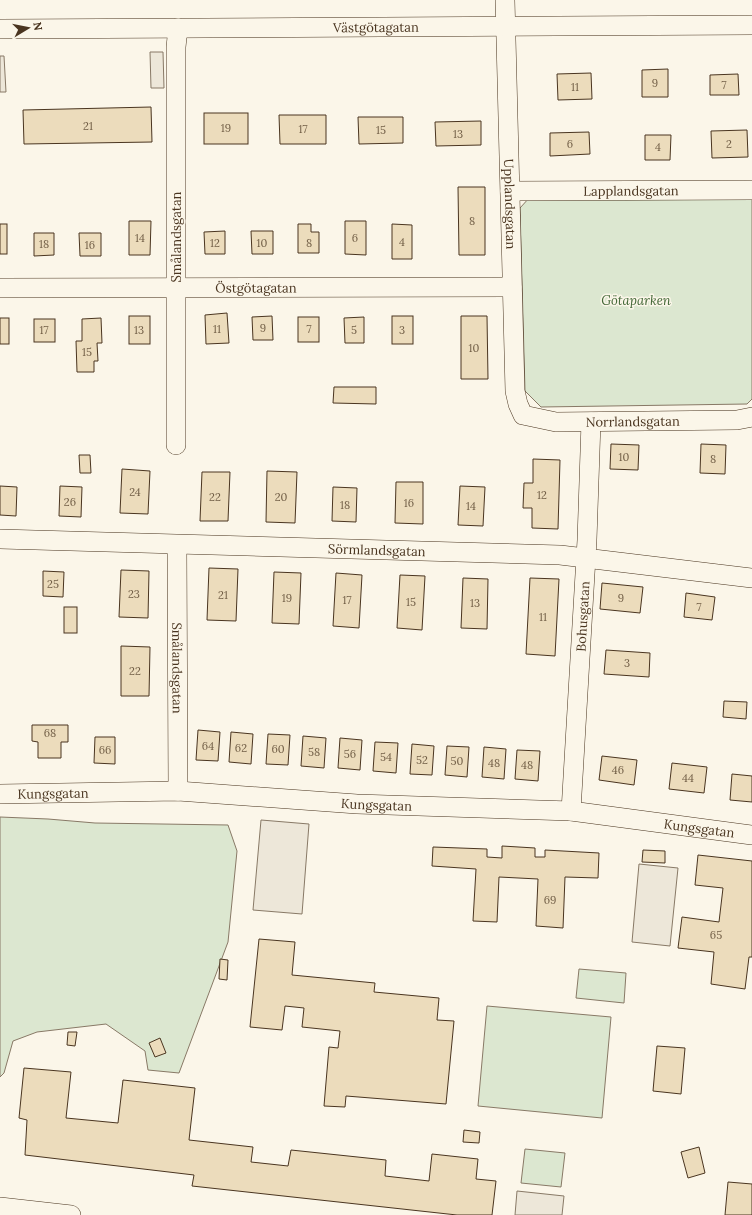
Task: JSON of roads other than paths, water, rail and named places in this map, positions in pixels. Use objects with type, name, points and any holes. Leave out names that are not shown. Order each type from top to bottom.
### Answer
[{"type":"street","name":"Upplandsgatan","points":[[505,0],[515,391],[519,406]]},
{"type":"street","name":"Västgötagatan","points":[[0,29],[752,25]]},
{"type":"street","name":"Smålandsgatan","points":[[176,446],[176,47],[178,28]]},
{"type":"street","name":"Lapplandsgatan","points":[[510,192],[752,190]]},
{"type":"street","name":"Östgötagatan","points":[[0,288],[512,287]]},
{"type":"street","name":"Norrlandsgatan","points":[[519,406],[523,415],[556,422],[737,420],[752,417]]},
{"type":"street","name":"Bohusgatan","points":[[572,812],[591,422]]},
{"type":"street","name":"Sörmlandsgatan","points":[[0,540],[177,546],[560,555],[752,578]]},
{"type":"street","name":"Smålandsgatan","points":[[177,546],[178,791]]},
{"type":"street","name":"Kungsgatan","points":[[0,794],[178,791],[357,804],[572,812],[752,835]]},
{"type":"street","points":[[0,1208],[71,1215]]},
{"type":"park label","name":"Götaparken","points":[[636,300]]}]
